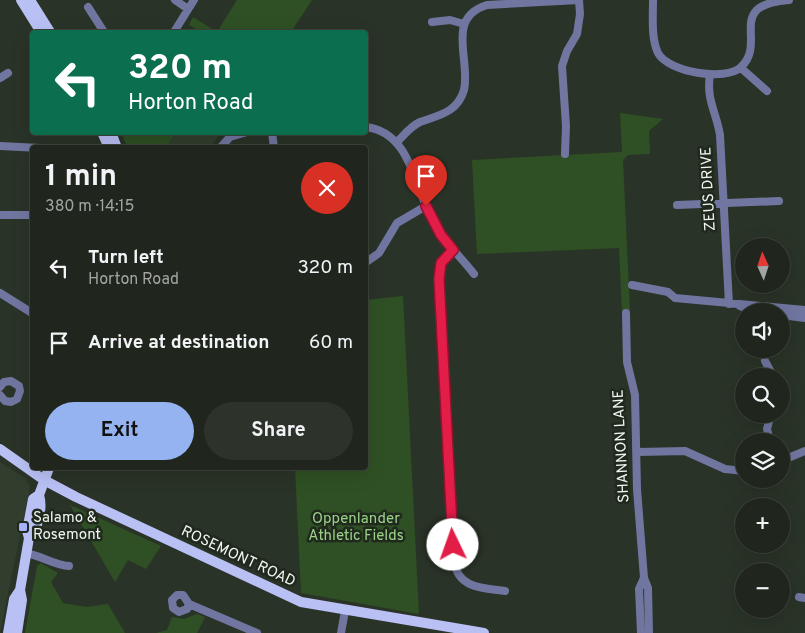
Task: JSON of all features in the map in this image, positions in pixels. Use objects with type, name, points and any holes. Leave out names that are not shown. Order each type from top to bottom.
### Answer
[{"type":"main road","points":[[21,0],[40,30]]},
{"type":"main road","points":[[30,0],[49,30]]},
{"type":"main road","name":"ROSEMONT ROAD","points":[[0,449],[44,480],[292,599],[345,610],[484,633]]},
{"type":"main road","points":[[17,633],[22,600],[20,590],[29,538],[26,531],[33,499],[39,495],[48,470]]},
{"type":"main road","points":[[8,633],[14,599],[20,590]]},
{"type":"street","points":[[175,0],[188,9]]},
{"type":"street","points":[[175,30],[194,0]]},
{"type":"street","points":[[396,142],[413,126],[446,114],[460,98],[465,82],[464,24],[473,12],[487,6],[579,0],[580,14],[577,34],[567,51],[562,66],[566,126],[565,154]]},
{"type":"street","points":[[653,0],[655,43],[662,58],[674,67],[710,74],[727,75],[741,68],[749,55],[750,25],[755,11],[773,1],[789,0]]},
{"type":"street","points":[[88,7],[103,30]]},
{"type":"street","points":[[432,22],[450,20],[464,24]]},
{"type":"street","points":[[741,68],[767,91]]},
{"type":"street","points":[[0,78],[8,73]]},
{"type":"street","name":"ZEUS DRIVE","points":[[710,74],[708,94],[720,135],[729,304]]},
{"type":"street","points":[[368,129],[385,133],[396,142],[403,152],[426,206],[441,235],[456,257],[474,274]]},
{"type":"street","points":[[222,145],[233,135]]},
{"type":"street","points":[[0,146],[30,148]]},
{"type":"street","points":[[677,205],[779,200]]},
{"type":"street","points":[[368,261],[380,253],[397,223],[426,206]]},
{"type":"street","points":[[0,215],[30,215]]},
{"type":"street","points":[[453,250],[441,263],[439,279],[454,566],[457,575],[465,583],[505,592]]},
{"type":"street","points":[[632,285],[668,292],[675,298],[735,305]]},
{"type":"street","points":[[0,293],[30,313]]},
{"type":"street","points":[[790,308],[805,310]]},
{"type":"street","name":"SHANNON LANE","points":[[626,313],[627,362],[635,395],[638,452],[637,489],[644,578],[648,588],[649,633]]},
{"type":"street","points":[[790,316],[805,318]]},
{"type":"street","points":[[765,361],[769,368]]},
{"type":"street","points":[[0,387],[6,381],[13,381],[19,386],[20,391],[17,399],[11,402],[4,401],[0,395]]},
{"type":"street","points":[[638,452],[685,451],[725,469],[735,470]]},
{"type":"street","points":[[790,457],[805,451]]},
{"type":"street","points":[[26,553],[46,558],[60,565],[69,566]]},
{"type":"street","name":"SHANNON LANE","points":[[641,633],[639,589],[644,578]]},
{"type":"street","points":[[189,604],[256,633]]},
{"type":"street","points":[[341,633],[345,610]]},
{"type":"shaded area","points":[[159,135],[219,135],[212,145],[152,145]]},
{"type":"shaded area","points":[[0,462],[26,479],[30,487],[0,633]]},
{"type":"green space","points":[[237,0],[312,0],[292,30],[218,30]]},
{"type":"green space","points":[[193,17],[214,30],[198,30],[189,25]]},
{"type":"green space","points":[[620,113],[663,119],[649,131],[650,154],[628,155],[623,160],[630,312],[622,312],[619,248],[477,254],[472,160],[622,152]]},
{"type":"green space","points":[[122,135],[174,135],[168,145],[126,145]]},
{"type":"green space","name":"Oppenlander Athletic Fields","points":[[403,296],[419,614],[301,593],[295,470],[368,470],[368,300]]},
{"type":"green space","points":[[70,505],[161,546],[146,569],[128,560],[115,582]]},
{"type":"green space","points":[[41,563],[58,573],[51,582],[63,603],[87,607],[108,604],[125,633],[25,633],[37,566]]},
{"type":"green space","points":[[197,614],[205,617],[197,633],[156,633],[167,630],[172,617],[184,619]]},
{"type":"place","name":"Salamo & Rosemont","points":[[23,527]]},
{"type":"route","points":[[426,206],[433,222],[453,250],[441,263],[439,279],[453,545]]}]
